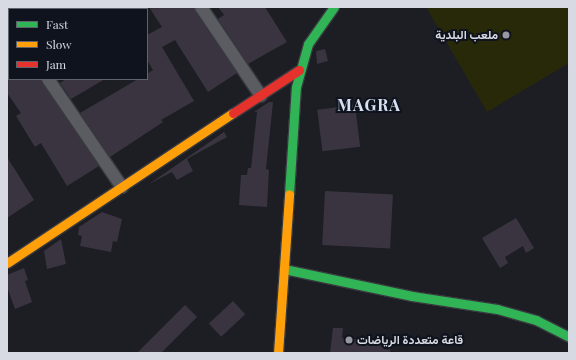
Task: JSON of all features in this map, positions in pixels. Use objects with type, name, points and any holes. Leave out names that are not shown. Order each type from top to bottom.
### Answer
[{"type":"street","points":[[201,7],[261,96]]},
{"type":"street","points":[[278,353],[291,130],[300,70],[315,32],[334,7]]},
{"type":"street","points":[[7,263],[300,70]]},
{"type":"street","points":[[49,80],[122,187]]},
{"type":"street","points":[[284,269],[412,296],[497,309],[536,320],[569,337]]},
{"type":"shaded area","name":"ملعب البلدية","points":[[426,7],[569,7],[569,63],[487,112]]},
{"type":"building","points":[[149,7],[194,7],[237,73],[208,92],[175,40],[162,47],[194,101],[161,120],[163,122],[110,157],[80,113],[136,80],[148,80],[148,73],[153,70],[148,62],[148,34],[162,27]]},
{"type":"building","points":[[218,7],[265,7],[287,42],[248,64],[218,19],[224,15]]},
{"type":"building","points":[[325,49],[328,61],[317,64],[316,51]]},
{"type":"building","points":[[7,79],[42,80],[99,166],[67,186],[41,143],[35,147],[16,116],[21,113],[7,93]]},
{"type":"building","points":[[64,80],[103,80],[71,99],[60,83]]},
{"type":"building","points":[[269,102],[273,102],[266,169],[269,170],[267,207],[239,205],[241,175],[247,175],[248,168],[251,168],[257,112],[254,112]]},
{"type":"building","points":[[355,105],[360,147],[322,151],[317,110]]},
{"type":"building","points":[[224,132],[227,137],[187,159],[193,171],[177,180],[172,172],[149,184]]},
{"type":"building","points":[[7,157],[34,200],[7,218]]},
{"type":"building","points":[[325,191],[393,195],[390,248],[322,245]]},
{"type":"building","points":[[102,212],[122,219],[117,242],[113,241],[111,252],[80,246],[82,236],[78,235],[79,227]]},
{"type":"building","points":[[516,218],[534,248],[526,253],[523,246],[505,257],[508,263],[500,268],[482,238]]},
{"type":"building","points":[[61,239],[66,264],[47,269],[44,251]]},
{"type":"building","points":[[24,268],[28,280],[25,281],[32,302],[15,309],[7,287],[7,275]]},
{"type":"building","points":[[233,301],[245,314],[221,337],[209,324]]},
{"type":"building","points":[[185,305],[197,317],[161,353],[137,353]]},
{"type":"building","name":"قاعة متعددة الرياضات","points":[[333,328],[343,328],[342,338],[391,342],[390,353],[330,353]]},
{"type":"traffic: fast","points":[[289,194],[296,87],[308,44],[334,7]]},
{"type":"traffic: fast","points":[[284,269],[412,296],[497,309],[536,320],[569,337]]},
{"type":"traffic: slow","points":[[7,263],[233,113]]},
{"type":"traffic: slow","points":[[278,353],[289,194]]},
{"type":"traffic: jam","points":[[233,113],[299,70]]},
{"type":"place","name":"ملعب البلدية","points":[[506,35]]},
{"type":"place","name":"قاعة متعددة الرياضات","points":[[349,340]]},
{"type":"district","name":"MAGRA","points":[[369,105]]}]
